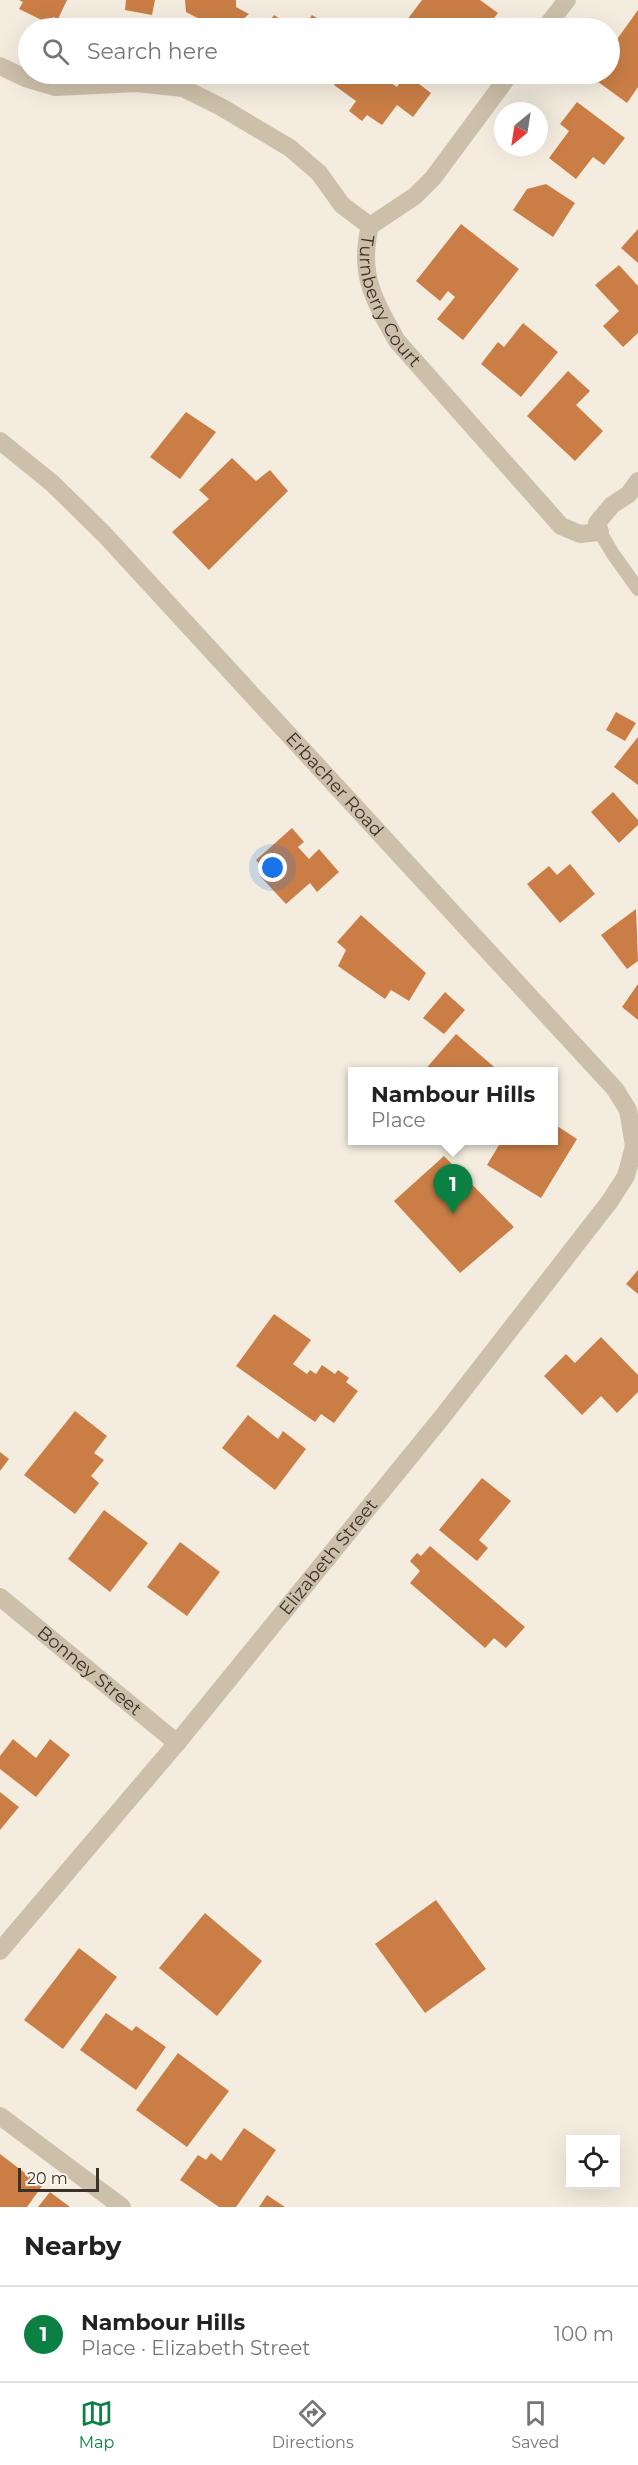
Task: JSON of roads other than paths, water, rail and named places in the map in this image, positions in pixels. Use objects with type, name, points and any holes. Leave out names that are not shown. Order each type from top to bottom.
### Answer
[{"type":"street","points":[[553,18],[567,0]]},
{"type":"street","name":"Turnberry Court","points":[[0,66],[18,75]]},
{"type":"street","name":"Turnberry Court","points":[[46,84],[56,87],[117,84]]},
{"type":"street","name":"Turnberry Court","points":[[146,84],[183,88],[221,107],[290,148],[319,173],[342,205],[370,226],[365,244],[366,273],[381,313],[397,341],[561,526],[580,534],[600,532]]},
{"type":"street","points":[[370,226],[415,196],[433,178],[503,84]]},
{"type":"street","name":"Erbacher Road","points":[[0,441],[52,483],[104,534],[607,1080],[628,1110],[636,1146]]},
{"type":"street","points":[[600,532],[597,523],[612,505],[629,494],[638,481]]},
{"type":"street","name":"Elizabeth Street","points":[[0,1951],[177,1743],[443,1416],[603,1210],[626,1176],[636,1146]]},
{"type":"street","name":"Bonney Street","points":[[0,1597],[177,1743]]},
{"type":"street","points":[[0,2116],[122,2207]]},
{"type":"lane","points":[[600,532],[638,589]]},
{"type":"place","name":"Nambour Hills","points":[[453,1214]]}]
